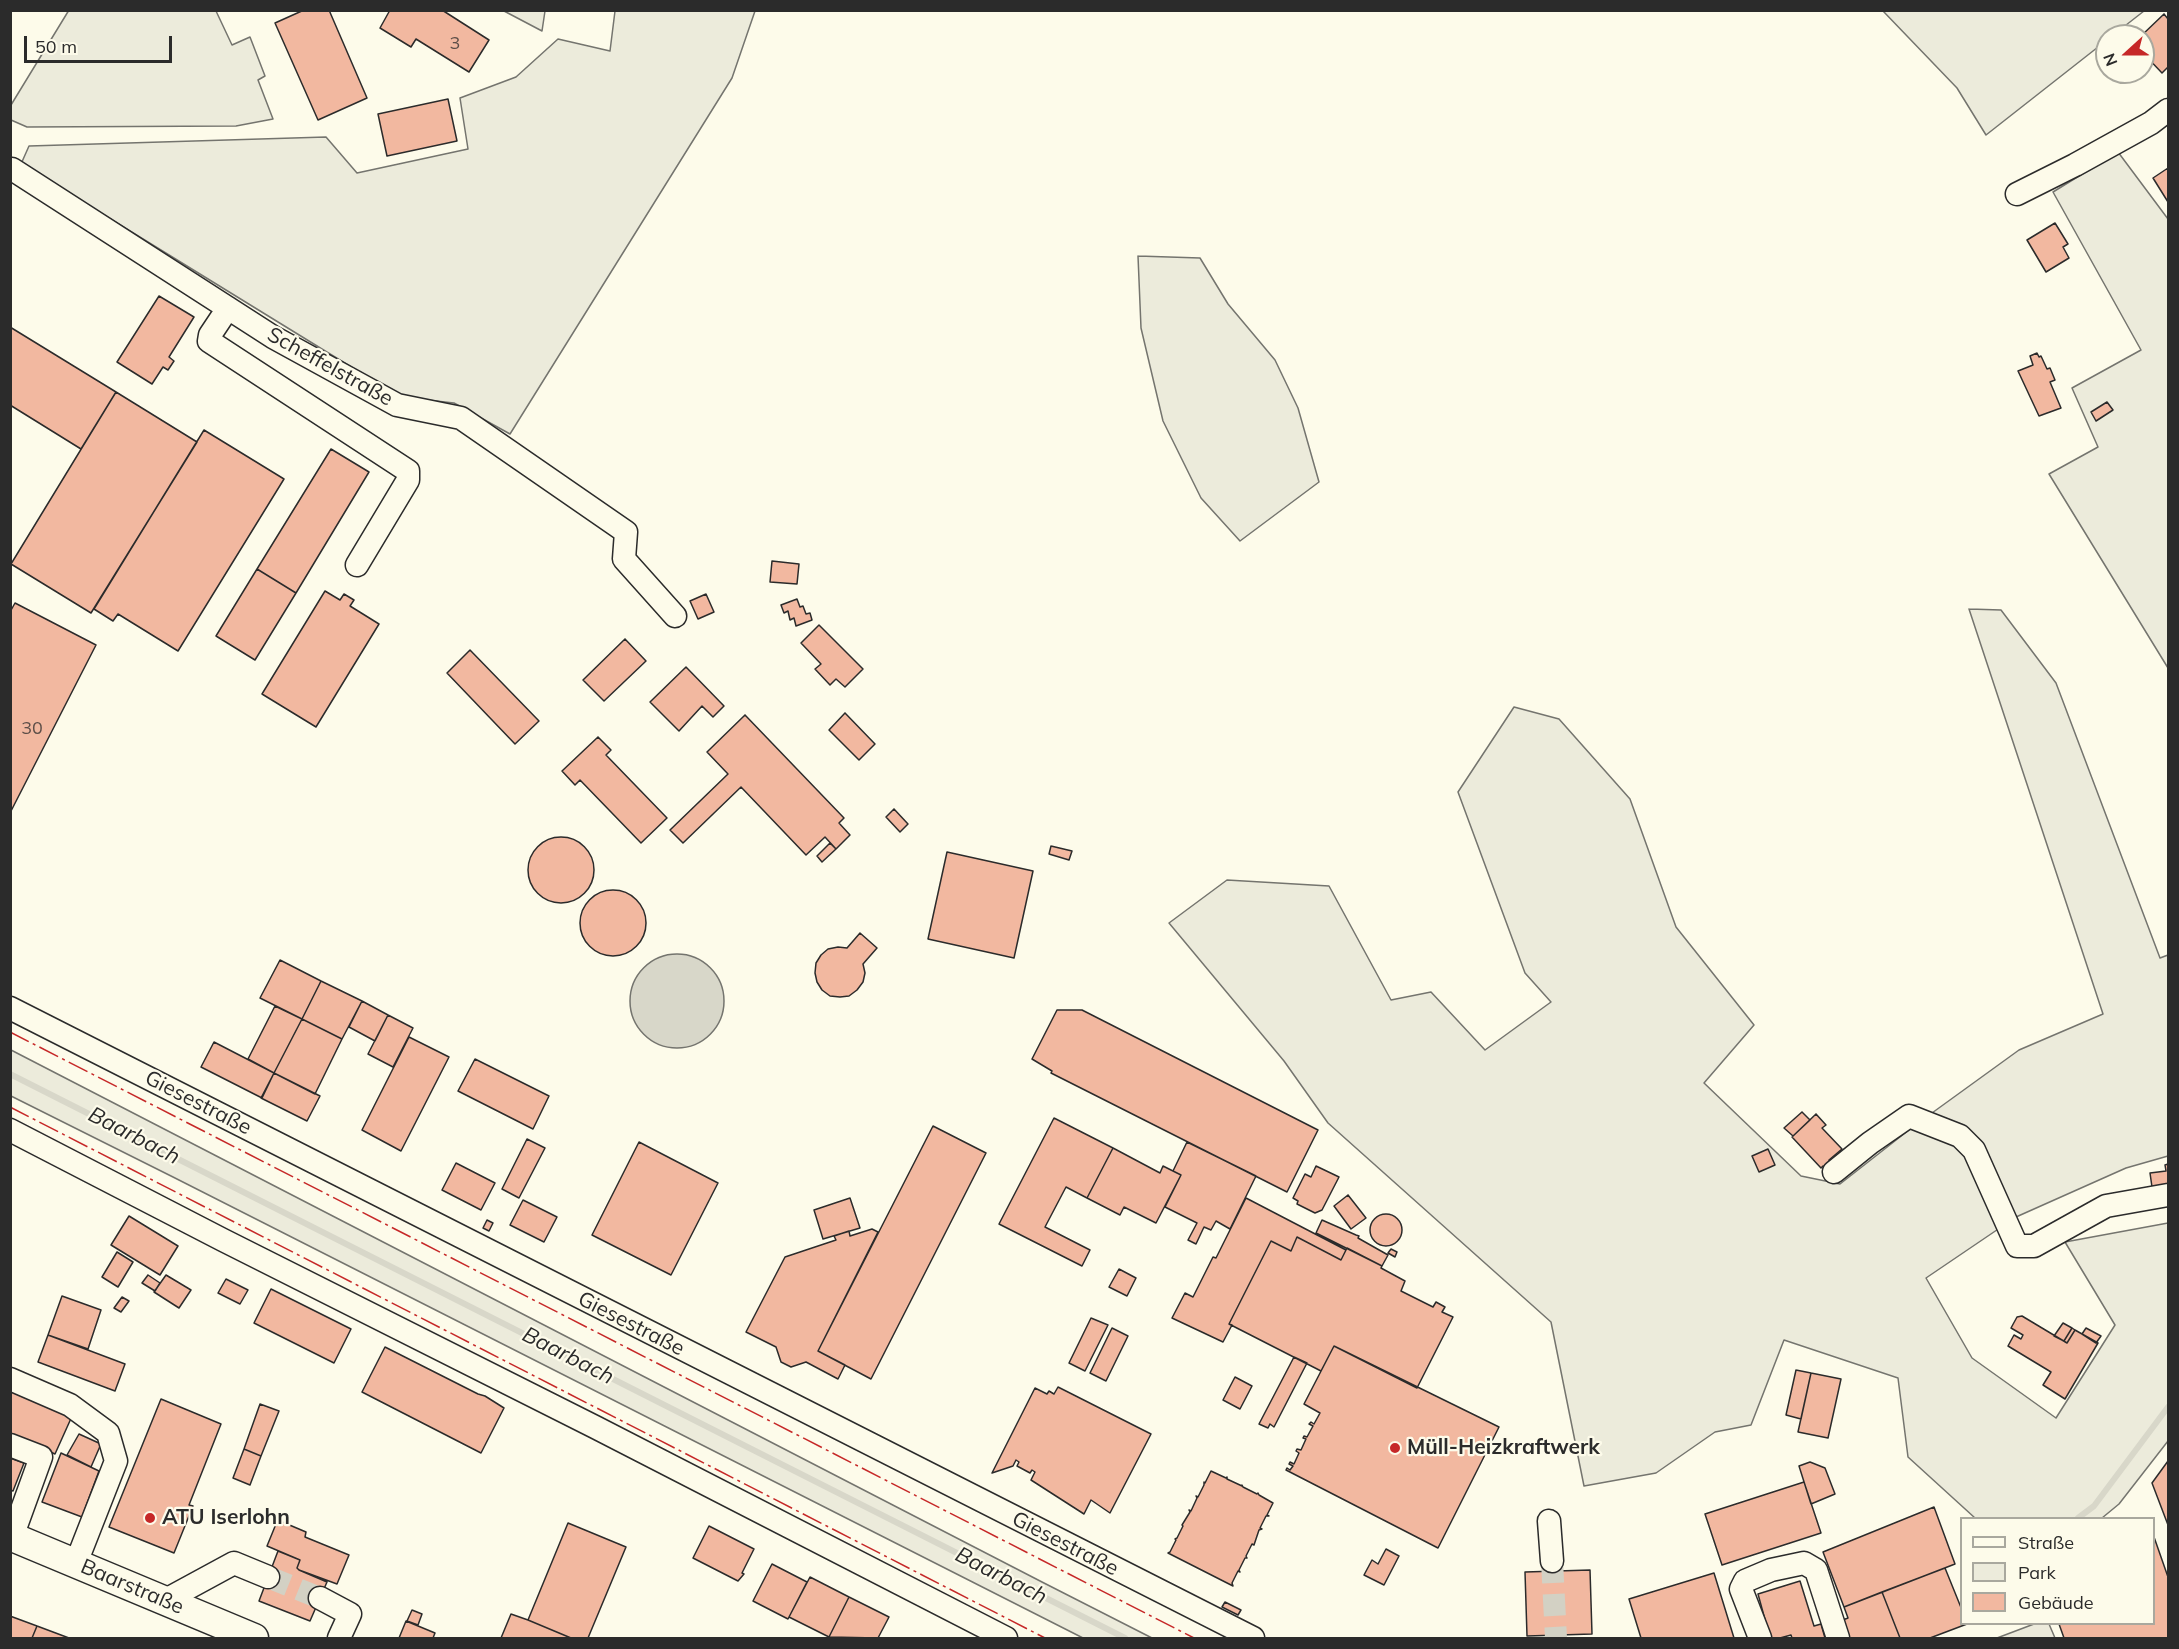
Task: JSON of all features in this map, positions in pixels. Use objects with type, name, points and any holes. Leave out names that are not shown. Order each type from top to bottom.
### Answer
[{"type":"main road","name":"Baarstraße","points":[[11,1537],[254,1638]]},
{"type":"street","points":[[2017,194],[2151,123],[2169,110]]},
{"type":"street","name":"Scheffelstraße","points":[[11,167],[273,337],[397,405],[461,418],[626,532],[624,559],[675,616]]},
{"type":"street","points":[[228,308],[209,341],[408,471],[408,480],[357,565]]},
{"type":"street","name":"Giesestraße","points":[[10,1008],[1253,1638]]},
{"type":"street","points":[[1834,1172],[1909,1116],[1960,1136],[1974,1150],[2017,1246],[2034,1246],[2106,1206],[2169,1195]]},
{"type":"street","points":[[10,1130],[223,1240],[595,1426],[1006,1638]]},
{"type":"street","points":[[10,1379],[70,1405],[108,1433],[116,1461],[76,1563]]},
{"type":"street","points":[[10,1445],[41,1457],[11,1537]]},
{"type":"street","points":[[1550,1521],[1552,1560]]},
{"type":"street","points":[[164,1601],[234,1563],[268,1577]]},
{"type":"street","points":[[1760,1638],[1741,1588],[1744,1581],[1772,1570],[1804,1563],[1816,1570],[1838,1638]]},
{"type":"street","points":[[320,1598],[350,1614],[339,1638]]},
{"type":"green space","points":[[69,10],[216,11],[232,45],[250,37],[265,76],[258,80],[273,119],[236,126],[27,127],[11,120],[11,105]]},
{"type":"green space","points":[[504,11],[545,11],[542,31]]},
{"type":"green space","points":[[615,11],[755,11],[732,78],[510,434],[454,403],[400,397],[21,164],[29,146],[326,137],[357,173],[468,149],[460,98],[516,77],[558,39],[610,51]]},
{"type":"green space","points":[[1883,11],[2144,11],[2127,24],[2095,24],[2095,49],[1986,135],[1957,88]]},
{"type":"green space","points":[[2118,152],[2168,219],[2168,668],[2049,474],[2098,447],[2072,388],[2141,350],[2053,192]]},
{"type":"green space","points":[[1138,256],[1200,258],[1228,304],[1275,360],[1298,408],[1319,482],[1240,541],[1201,498],[1163,421],[1141,328]]},
{"type":"green space","points":[[1969,609],[2001,610],[2056,683],[2160,958],[2168,955],[2168,1156],[2126,1168],[2016,1217],[1926,1278],[1972,1358],[2056,1418],[2115,1325],[2065,1242],[2168,1223],[2168,1441],[2119,1504],[2103,1517],[1974,1517],[1908,1457],[1898,1378],[1784,1340],[1751,1425],[1715,1432],[1656,1473],[1584,1486],[1551,1322],[1328,1123],[1284,1061],[1169,923],[1227,880],[1329,886],[1391,1000],[1431,992],[1485,1050],[1551,1002],[1525,973],[1458,792],[1514,707],[1559,719],[1630,799],[1676,927],[1754,1025],[1704,1083],[1801,1176],[1840,1184],[1914,1126],[2019,1050],[2103,1014]]},
{"type":"green space","points":[[11,1050],[1152,1638],[1083,1638],[11,1096]]},
{"type":"shaded area","points":[[677,954],[695,958],[710,968],[720,983],[724,1001],[720,1019],[710,1034],[695,1044],[677,1048],[659,1044],[644,1034],[634,1019],[630,1001],[634,983],[644,968],[659,958]]},
{"type":"shaded area","points":[[2031,1625],[2049,1625],[2055,1638],[1997,1638]]},
{"type":"building","points":[[304,10],[329,10],[367,98],[318,120],[275,23]]},
{"type":"building","points":[[390,10],[442,10],[489,40],[469,72],[416,39],[411,47],[380,28]]},
{"type":"building","points":[[2164,14],[2168,19],[2168,67],[2162,73],[2155,66],[2154,24]]},
{"type":"building","points":[[448,99],[457,141],[387,156],[378,114]]},
{"type":"building","points":[[2168,168],[2168,202],[2153,178]]},
{"type":"building","points":[[2055,223],[2068,244],[2063,247],[2069,258],[2046,272],[2027,240]]},
{"type":"building","points":[[159,296],[194,317],[169,357],[174,361],[168,370],[163,367],[152,384],[117,362]]},
{"type":"building","points":[[10,327],[116,392],[81,449],[10,405]]},
{"type":"building","points":[[2037,353],[2039,357],[2041,356],[2047,369],[2050,368],[2055,380],[2050,382],[2061,408],[2039,416],[2018,371],[2033,365],[2030,356]]},
{"type":"building","points":[[116,392],[197,442],[91,613],[11,564]]},
{"type":"building","points":[[2107,402],[2113,410],[2096,421],[2091,412]]},
{"type":"building","points":[[204,430],[284,479],[178,651],[118,614],[113,621],[94,609]]},
{"type":"building","points":[[331,449],[369,472],[296,593],[257,569]]},
{"type":"building","points":[[772,561],[799,564],[797,584],[770,582]]},
{"type":"building","points":[[257,569],[296,593],[255,660],[216,636]]},
{"type":"building","points":[[325,591],[340,600],[344,594],[354,600],[350,606],[379,624],[316,727],[262,694]]},
{"type":"building","points":[[706,594],[714,612],[698,619],[690,601]]},
{"type":"building","points":[[797,599],[806,614],[810,613],[812,620],[796,626],[794,618],[790,620],[788,611],[784,613],[781,605]]},
{"type":"building","points":[[15,603],[96,645],[10,813],[10,612]]},
{"type":"building","points":[[819,625],[863,669],[845,687],[836,679],[830,685],[815,669],[821,664],[801,643]]},
{"type":"building","points":[[625,639],[646,661],[604,701],[583,680]]},
{"type":"building","points":[[470,650],[539,721],[515,744],[447,673]]},
{"type":"building","points":[[686,667],[724,706],[713,717],[702,706],[679,731],[650,702]]},
{"type":"building","points":[[845,713],[875,744],[859,760],[829,730]]},
{"type":"building","points":[[745,715],[844,818],[839,823],[850,835],[836,849],[825,837],[806,855],[741,787],[683,843],[670,830],[728,774],[707,752]]},
{"type":"building","points":[[598,737],[611,750],[606,755],[667,818],[641,843],[580,780],[575,785],[562,771]]},
{"type":"building","points":[[894,809],[908,824],[900,832],[886,817]]},
{"type":"building","points":[[561,837],[574,839],[584,847],[592,857],[594,870],[592,883],[584,893],[574,901],[561,903],[548,901],[538,893],[530,883],[528,870],[530,857],[538,847],[548,839]]},
{"type":"building","points":[[830,843],[836,849],[822,862],[817,856]]},
{"type":"building","points":[[1051,846],[1072,851],[1069,860],[1049,854]]},
{"type":"building","points":[[947,852],[1033,871],[1014,958],[928,939]]},
{"type":"building","points":[[613,890],[626,892],[636,900],[644,910],[646,923],[644,936],[636,946],[626,954],[613,956],[600,954],[590,946],[582,936],[580,923],[582,910],[590,900],[600,892]]},
{"type":"building","points":[[860,933],[877,948],[863,964],[865,973],[863,982],[849,996],[830,996],[817,982],[816,963],[828,949],[847,948]]},
{"type":"building","points":[[280,960],[321,981],[302,1019],[260,998]]},
{"type":"building","points":[[321,981],[362,1001],[342,1039],[302,1019]]},
{"type":"building","points":[[362,1001],[388,1015],[375,1041],[349,1027]]},
{"type":"building","points":[[275,1006],[302,1019],[274,1073],[248,1059]]},
{"type":"building","points":[[1057,1010],[1082,1010],[1318,1130],[1287,1192],[1051,1073],[1052,1071],[1032,1059]]},
{"type":"building","points":[[388,1015],[413,1028],[393,1067],[368,1054]]},
{"type":"building","points":[[302,1019],[342,1039],[315,1094],[274,1073]]},
{"type":"building","points":[[409,1037],[449,1057],[401,1151],[362,1130]]},
{"type":"building","points":[[214,1042],[274,1073],[262,1098],[201,1067]]},
{"type":"building","points":[[475,1059],[549,1096],[533,1129],[458,1091]]},
{"type":"building","points":[[274,1073],[320,1096],[307,1121],[261,1098]]},
{"type":"building","points":[[1802,1112],[1810,1120],[1793,1136],[1784,1128]]},
{"type":"building","points":[[1816,1114],[1826,1125],[1822,1128],[1842,1149],[1829,1160],[1832,1164],[1827,1170],[1823,1166],[1821,1168],[1792,1137]]},
{"type":"building","points":[[1054,1118],[1113,1148],[1087,1198],[1066,1187],[1045,1227],[1090,1250],[1082,1266],[999,1224]]},
{"type":"building","points":[[933,1126],[986,1153],[871,1379],[818,1351]]},
{"type":"building","points":[[527,1139],[545,1148],[519,1198],[502,1189]]},
{"type":"building","points":[[639,1142],[718,1183],[671,1275],[592,1235]]},
{"type":"building","points":[[1187,1142],[1256,1176],[1230,1229],[1216,1221],[1211,1230],[1204,1227],[1196,1244],[1188,1240],[1197,1223],[1165,1207],[1181,1175],[1173,1171]]},
{"type":"building","points":[[1113,1148],[1160,1173],[1163,1166],[1181,1175],[1156,1223],[1124,1207],[1120,1215],[1087,1198]]},
{"type":"building","points":[[1768,1149],[1775,1165],[1759,1172],[1752,1156]]},
{"type":"building","points":[[456,1163],[495,1183],[481,1210],[442,1190]]},
{"type":"building","points":[[2168,1164],[2168,1185],[2152,1187],[2150,1173],[2166,1171],[2165,1165]]},
{"type":"building","points":[[1316,1166],[1339,1177],[1322,1210],[1315,1213],[1297,1204],[1298,1201],[1293,1198],[1305,1174],[1311,1177]]},
{"type":"building","points":[[1348,1195],[1366,1218],[1351,1229],[1334,1206]]},
{"type":"building","points":[[850,1198],[860,1228],[823,1239],[814,1210]]},
{"type":"building","points":[[1246,1198],[1346,1250],[1341,1260],[1297,1237],[1291,1251],[1271,1241],[1229,1324],[1232,1325],[1223,1342],[1172,1318],[1185,1293],[1193,1297],[1213,1257],[1216,1258]]},
{"type":"building","points":[[523,1200],[557,1217],[544,1242],[510,1225]]},
{"type":"building","points":[[1386,1214],[1397,1219],[1402,1230],[1397,1241],[1386,1246],[1375,1241],[1370,1230],[1375,1219]]},
{"type":"building","points":[[129,1216],[178,1246],[160,1275],[111,1245]]},
{"type":"building","points":[[487,1220],[493,1223],[489,1231],[483,1228]]},
{"type":"building","points":[[1322,1220],[1359,1236],[1358,1238],[1388,1255],[1382,1266],[1316,1233]]},
{"type":"building","points":[[872,1229],[878,1232],[818,1351],[845,1365],[838,1379],[806,1362],[791,1367],[781,1362],[776,1347],[746,1332],[785,1257],[836,1240],[834,1236],[849,1231],[850,1236]]},
{"type":"building","points":[[1297,1237],[1341,1260],[1347,1248],[1405,1281],[1401,1291],[1433,1307],[1436,1302],[1445,1307],[1442,1312],[1453,1317],[1417,1388],[1334,1346],[1321,1371],[1229,1324],[1271,1241],[1291,1251]]},
{"type":"building","points":[[1391,1249],[1397,1252],[1395,1257],[1388,1253]]},
{"type":"building","points":[[117,1252],[133,1262],[118,1287],[102,1277]]},
{"type":"building","points":[[1119,1269],[1136,1278],[1127,1296],[1109,1287]]},
{"type":"building","points":[[148,1275],[160,1283],[155,1291],[142,1283]]},
{"type":"building","points":[[166,1275],[191,1290],[179,1308],[154,1292]]},
{"type":"building","points":[[226,1279],[248,1290],[240,1304],[218,1293]]},
{"type":"building","points":[[271,1289],[351,1329],[334,1363],[254,1323]]},
{"type":"building","points":[[62,1296],[101,1310],[88,1349],[48,1335]]},
{"type":"building","points":[[122,1297],[129,1301],[121,1312],[114,1308]]},
{"type":"building","points":[[2022,1316],[2067,1343],[2075,1330],[2098,1343],[2065,1399],[2043,1385],[2051,1372],[2008,1346],[2014,1335],[2021,1339],[2023,1335],[2011,1328],[2017,1317]]},
{"type":"building","points":[[1091,1318],[1108,1325],[1085,1371],[1069,1363]]},
{"type":"building","points":[[2063,1323],[2072,1328],[2064,1341],[2054,1336]]},
{"type":"building","points":[[1112,1328],[1128,1336],[1106,1381],[1090,1373]]},
{"type":"building","points":[[2072,1328],[2075,1330],[2067,1343],[2064,1341]]},
{"type":"building","points":[[2086,1328],[2101,1336],[2096,1343],[2082,1334]]},
{"type":"building","points":[[48,1335],[125,1364],[115,1391],[38,1362]]},
{"type":"building","name":"Müll-Heizkraftwerk","points":[[1334,1346],[1499,1427],[1438,1548],[1286,1470],[1287,1468],[1290,1470],[1293,1466],[1289,1464],[1290,1462],[1294,1464],[1299,1453],[1297,1449],[1301,1450],[1306,1439],[1303,1438],[1304,1436],[1307,1437],[1313,1426],[1309,1424],[1311,1422],[1314,1424],[1320,1413],[1304,1404]]},
{"type":"building","points":[[385,1347],[485,1396],[504,1408],[481,1453],[362,1392]]},
{"type":"building","points":[[1294,1357],[1307,1363],[1274,1427],[1270,1424],[1268,1428],[1259,1424]]},
{"type":"building","points":[[1796,1370],[1811,1373],[1801,1419],[1786,1415]]},
{"type":"building","points":[[1811,1373],[1841,1379],[1828,1438],[1798,1432]]},
{"type":"building","points":[[1235,1377],[1252,1386],[1240,1409],[1223,1400]]},
{"type":"building","points":[[10,1386],[73,1414],[55,1454],[10,1434]]},
{"type":"building","points":[[1058,1387],[1151,1434],[1110,1513],[1091,1500],[1084,1514],[1031,1480],[1035,1472],[1032,1470],[1030,1473],[1017,1466],[1019,1462],[1016,1460],[1013,1466],[992,1473],[1035,1388],[1047,1394],[1049,1391],[1054,1394]]},
{"type":"building","points":[[161,1399],[221,1424],[189,1505],[193,1506],[174,1553],[109,1527]]},
{"type":"building","points":[[260,1404],[279,1411],[261,1456],[244,1449]]},
{"type":"building","points":[[79,1434],[101,1444],[91,1467],[67,1455]]},
{"type":"building","points":[[244,1449],[261,1456],[250,1485],[233,1478]]},
{"type":"building","points":[[61,1453],[99,1471],[82,1517],[42,1502]]},
{"type":"building","points":[[10,1458],[24,1463],[13,1491],[10,1490]]},
{"type":"building","points":[[2168,1461],[2168,1525],[2152,1483]]},
{"type":"building","points":[[1810,1462],[1825,1468],[1835,1494],[1811,1504],[1799,1466]]},
{"type":"building","points":[[1211,1471],[1258,1493],[1273,1503],[1267,1515],[1269,1516],[1266,1516],[1254,1545],[1252,1544],[1240,1572],[1238,1571],[1232,1583],[1233,1586],[1168,1553]]},
{"type":"building","points":[[1804,1482],[1821,1533],[1722,1565],[1705,1514]]},
{"type":"building","points":[[1934,1507],[1955,1564],[1844,1607],[1823,1552]]},
{"type":"building","points":[[280,1521],[306,1532],[305,1537],[349,1555],[337,1584],[299,1570],[297,1568],[300,1560],[267,1546],[276,1524],[278,1525]]},
{"type":"building","points":[[568,1523],[626,1547],[588,1638],[571,1638],[528,1620]]},
{"type":"building","points":[[709,1526],[754,1549],[742,1573],[744,1574],[738,1581],[693,1558]]},
{"type":"building","points":[[2155,1540],[2168,1577],[2168,1638],[2064,1638],[2059,1625],[2155,1625]]},
{"type":"building","points":[[1386,1549],[1399,1556],[1384,1585],[1364,1575],[1372,1560],[1378,1564]]},
{"type":"building","points":[[278,1551],[300,1560],[297,1568],[299,1570],[327,1582],[310,1621],[259,1601]]},
{"type":"building","points":[[772,1564],[807,1582],[788,1619],[753,1601]]},
{"type":"building","points":[[1945,1568],[1960,1605],[1960,1625],[1964,1625],[1930,1638],[1900,1638],[1882,1592]]},
{"type":"building","points":[[1590,1570],[1592,1634],[1527,1636],[1525,1572]]},
{"type":"building","points":[[1714,1573],[1734,1638],[1641,1638],[1629,1599]]},
{"type":"building","points":[[810,1577],[849,1597],[829,1637],[789,1617]]},
{"type":"building","points":[[1800,1581],[1814,1626],[1821,1624],[1825,1638],[1792,1638],[1791,1635],[1770,1638],[1758,1594]]},
{"type":"building","points":[[1882,1592],[1900,1638],[1847,1638],[1840,1621],[1848,1618],[1844,1607]]},
{"type":"building","points":[[849,1597],[889,1617],[878,1638],[829,1637]]},
{"type":"building","points":[[1225,1602],[1241,1610],[1238,1615],[1222,1607]]},
{"type":"building","points":[[412,1610],[422,1614],[418,1625],[407,1621]]},
{"type":"building","points":[[511,1614],[528,1620],[571,1638],[501,1638]]},
{"type":"building","points":[[10,1616],[37,1626],[32,1638],[10,1638]]},
{"type":"building","points":[[406,1621],[435,1633],[433,1638],[399,1638]]},
{"type":"building","points":[[37,1626],[69,1638],[32,1638]]},
{"type":"waterway","name":"Baarbach","points":[[10,1074],[1125,1638]]},
{"type":"waterway","name":"Baarbach","points":[[2079,1517],[2094,1506],[2168,1407]]},
{"type":"tunnel","points":[[1552,1561],[1556,1638]]},
{"type":"tunnel","points":[[268,1577],[320,1598]]},
{"type":"power","points":[[10,1032],[1194,1638]]},
{"type":"power","points":[[10,1107],[1045,1638]]},
{"type":"place","name":"Müll-Heizkraftwerk","points":[[1395,1448]]},
{"type":"place","name":"ATU Iserlohn","points":[[150,1518]]}]
